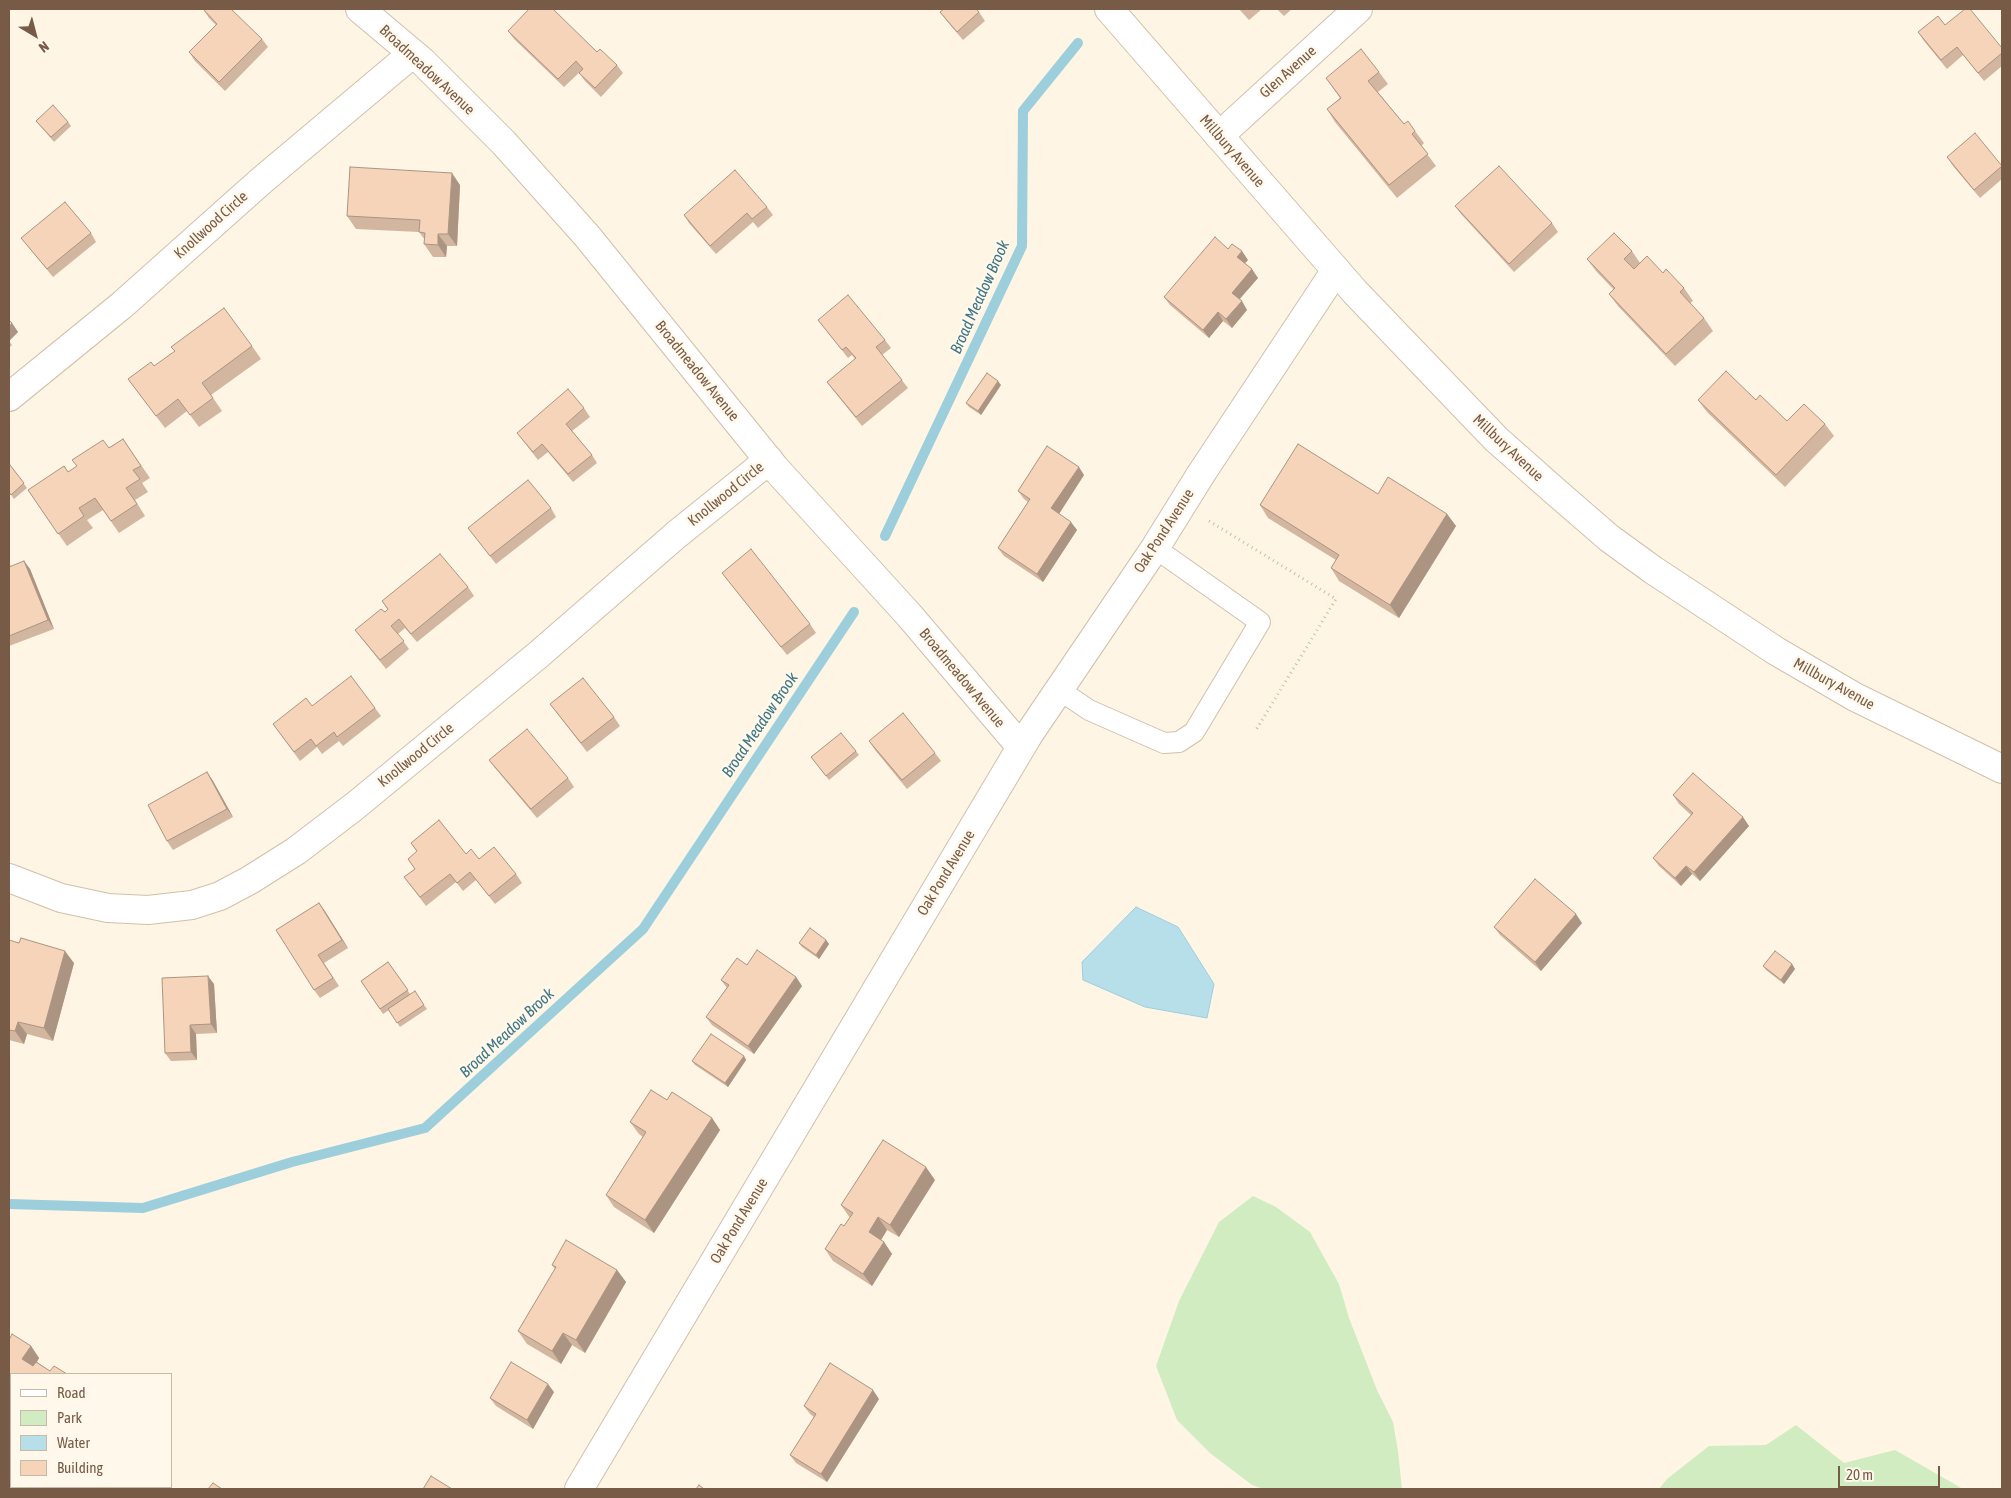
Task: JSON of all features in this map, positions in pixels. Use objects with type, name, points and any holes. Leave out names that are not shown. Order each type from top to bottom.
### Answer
[{"type":"street","name":"Broadmeadow Avenue","points":[[360,9],[412,54],[504,143],[587,236],[769,460],[909,615],[1021,747]]},
{"type":"street","name":"Millbury Avenue","points":[[1109,9],[1336,270],[1496,439],[1617,543],[1702,604],[1784,656],[1855,697],[2002,770]]},
{"type":"street","name":"Glen Avenue","points":[[1219,136],[1358,9]]},
{"type":"street","name":"Knollwood Circle","points":[[9,397],[122,305],[260,181],[412,54]]},
{"type":"street","name":"Oak Pond Avenue","points":[[579,1489],[1021,747],[1058,689],[1155,548],[1201,474],[1336,270]]},
{"type":"street","name":"Knollwood Circle","points":[[9,878],[61,898],[108,908],[148,910],[192,905],[220,896],[250,880],[296,851],[355,806],[538,655],[676,535],[769,460]]},
{"type":"lane","points":[[1058,689],[1089,710],[1164,743],[1179,742],[1194,732],[1260,622],[1155,548]]},
{"type":"green space","points":[[1253,1196],[1276,1207],[1310,1232],[1339,1284],[1349,1318],[1377,1390],[1393,1422],[1402,1489],[1264,1489],[1252,1485],[1210,1453],[1177,1420],[1156,1366],[1179,1301],[1219,1222]]},
{"type":"green space","points":[[1796,1425],[1844,1463],[1895,1450],[1963,1489],[1659,1489],[1667,1479],[1709,1446],[1766,1445]]},
{"type":"water","points":[[1136,907],[1178,927],[1214,984],[1207,1018],[1145,1007],[1083,980],[1082,962]]},
{"type":"building","points":[[203,9],[231,9],[262,39],[219,82],[189,52],[217,24]]},
{"type":"building","points":[[529,9],[553,9],[597,52],[600,49],[617,65],[595,88],[579,73],[583,69],[576,61],[558,79],[508,31]]},
{"type":"building","points":[[944,9],[976,9],[979,12],[957,32],[940,12]]},
{"type":"building","points":[[1965,9],[1970,9],[2002,48],[2002,53],[1978,73],[1957,47],[1941,60],[1918,32],[1938,16],[1945,25]]},
{"type":"building","points":[[1361,49],[1379,72],[1368,81],[1404,124],[1408,121],[1415,131],[1412,134],[1428,154],[1389,185],[1327,109],[1341,98],[1326,78]]},
{"type":"building","points":[[53,105],[68,122],[51,137],[36,121]]},
{"type":"building","points":[[1975,133],[2002,166],[1974,190],[1947,157]]},
{"type":"building","points":[[1499,166],[1552,223],[1509,264],[1455,206]]},
{"type":"building","points":[[350,167],[452,173],[448,234],[438,234],[438,245],[424,244],[425,233],[419,232],[420,220],[347,216]]},
{"type":"building","points":[[735,170],[767,207],[752,219],[747,213],[710,246],[684,215]]},
{"type":"building","points":[[65,202],[91,233],[47,269],[21,238]]},
{"type":"building","points":[[1614,233],[1632,251],[1624,259],[1634,269],[1647,256],[1663,273],[1666,269],[1684,288],[1680,292],[1704,318],[1666,354],[1609,294],[1615,288],[1587,259]]},
{"type":"building","points":[[1215,237],[1228,249],[1232,244],[1242,251],[1237,257],[1252,269],[1232,293],[1242,301],[1226,319],[1218,312],[1203,330],[1164,297]]},
{"type":"building","points":[[848,295],[885,340],[876,347],[902,380],[856,417],[827,382],[856,358],[846,347],[842,350],[818,320]]},
{"type":"building","points":[[224,308],[252,346],[202,383],[213,398],[190,415],[178,399],[156,416],[128,379],[151,362],[154,366],[175,351],[171,347]]},
{"type":"building","points":[[1726,371],[1756,400],[1760,395],[1787,421],[1804,404],[1825,424],[1776,475],[1698,400]]},
{"type":"building","points":[[987,373],[998,381],[978,411],[966,403]]},
{"type":"building","points":[[568,389],[584,408],[566,424],[592,455],[568,474],[542,444],[533,452],[517,433]]},
{"type":"building","points":[[123,439],[141,466],[133,470],[140,479],[126,488],[137,504],[111,521],[95,498],[79,508],[84,516],[58,534],[28,490],[64,466],[68,472],[77,466],[72,460],[103,440],[109,448]]},
{"type":"building","points":[[1298,444],[1378,494],[1388,477],[1447,514],[1390,605],[1331,568],[1339,555],[1260,505]]},
{"type":"building","points":[[1047,446],[1079,467],[1051,508],[1071,522],[1037,574],[998,548],[1030,499],[1018,491]]},
{"type":"building","points":[[10,465],[24,483],[11,495],[9,492]]},
{"type":"building","points":[[528,480],[551,508],[490,556],[468,528]]},
{"type":"building","points":[[751,549],[810,624],[781,647],[722,573]]},
{"type":"building","points":[[440,554],[468,587],[411,634],[399,619],[391,626],[404,641],[380,660],[355,630],[381,609],[385,612],[388,609],[382,601]]},
{"type":"building","points":[[24,561],[48,620],[9,636],[9,567]]},
{"type":"building","points":[[351,676],[375,708],[337,737],[334,732],[316,746],[311,739],[294,752],[273,724],[306,698],[312,706]]},
{"type":"building","points":[[583,678],[614,717],[581,743],[550,704]]},
{"type":"building","points":[[903,713],[935,753],[902,780],[869,741]]},
{"type":"building","points":[[527,729],[568,778],[531,809],[489,760]]},
{"type":"building","points":[[841,733],[856,751],[826,776],[811,757]]},
{"type":"building","points":[[207,772],[227,809],[167,841],[148,805]]},
{"type":"building","points":[[1693,773],[1743,817],[1694,872],[1686,866],[1675,878],[1653,858],[1693,813],[1673,795]]},
{"type":"building","points":[[439,820],[466,854],[471,849],[479,859],[494,847],[516,874],[489,896],[470,872],[457,883],[450,874],[420,897],[404,877],[415,869],[408,859],[417,851],[411,843]]},
{"type":"building","points":[[1535,879],[1576,914],[1535,962],[1494,927]]},
{"type":"building","points":[[319,903],[342,940],[318,955],[333,978],[314,990],[276,930]]},
{"type":"building","points":[[810,928],[826,940],[816,955],[799,943]]},
{"type":"building","points":[[21,938],[65,951],[44,1028],[18,1022],[15,1031],[9,1030],[9,940],[19,943]]},
{"type":"building","points":[[757,950],[796,977],[748,1046],[706,1017],[729,985],[721,980],[737,958],[747,965]]},
{"type":"building","points":[[1775,951],[1792,964],[1781,980],[1763,966]]},
{"type":"building","points":[[388,962],[408,990],[380,1009],[361,981]]},
{"type":"building","points":[[208,976],[211,1024],[190,1025],[191,1052],[165,1053],[162,978]]},
{"type":"building","points":[[415,991],[424,1005],[397,1023],[388,1009]]},
{"type":"building","points":[[711,1034],[744,1056],[725,1083],[692,1061]]},
{"type":"building","points":[[651,1090],[667,1100],[672,1092],[712,1118],[645,1220],[606,1195],[646,1132],[630,1122]]},
{"type":"building","points":[[883,1140],[926,1167],[890,1225],[878,1217],[869,1232],[884,1242],[863,1274],[825,1249],[841,1224],[844,1226],[853,1213],[841,1205]]},
{"type":"building","points":[[566,1240],[617,1270],[576,1340],[563,1333],[552,1351],[518,1331],[556,1267],[552,1265]]},
{"type":"building","points":[[12,1334],[31,1346],[22,1359],[33,1366],[36,1362],[50,1371],[54,1366],[65,1373],[10,1373],[10,1380],[9,1340]]},
{"type":"building","points":[[511,1362],[548,1384],[527,1420],[490,1398]]},
{"type":"building","points":[[830,1363],[873,1390],[821,1474],[790,1455],[816,1414],[804,1406]]},
{"type":"building","points":[[431,1476],[452,1489],[423,1489]]},
{"type":"building","points":[[213,1483],[222,1489],[208,1489]]},
{"type":"building","points":[[699,1485],[704,1489],[696,1489]]},
{"type":"waterway","name":"Broad Meadow Brook","points":[[885,536],[1022,246],[1023,111],[1078,43]]},
{"type":"waterway","name":"Broad Meadow Brook","points":[[9,1204],[143,1208],[292,1162],[425,1128],[643,929],[854,612]]}]
